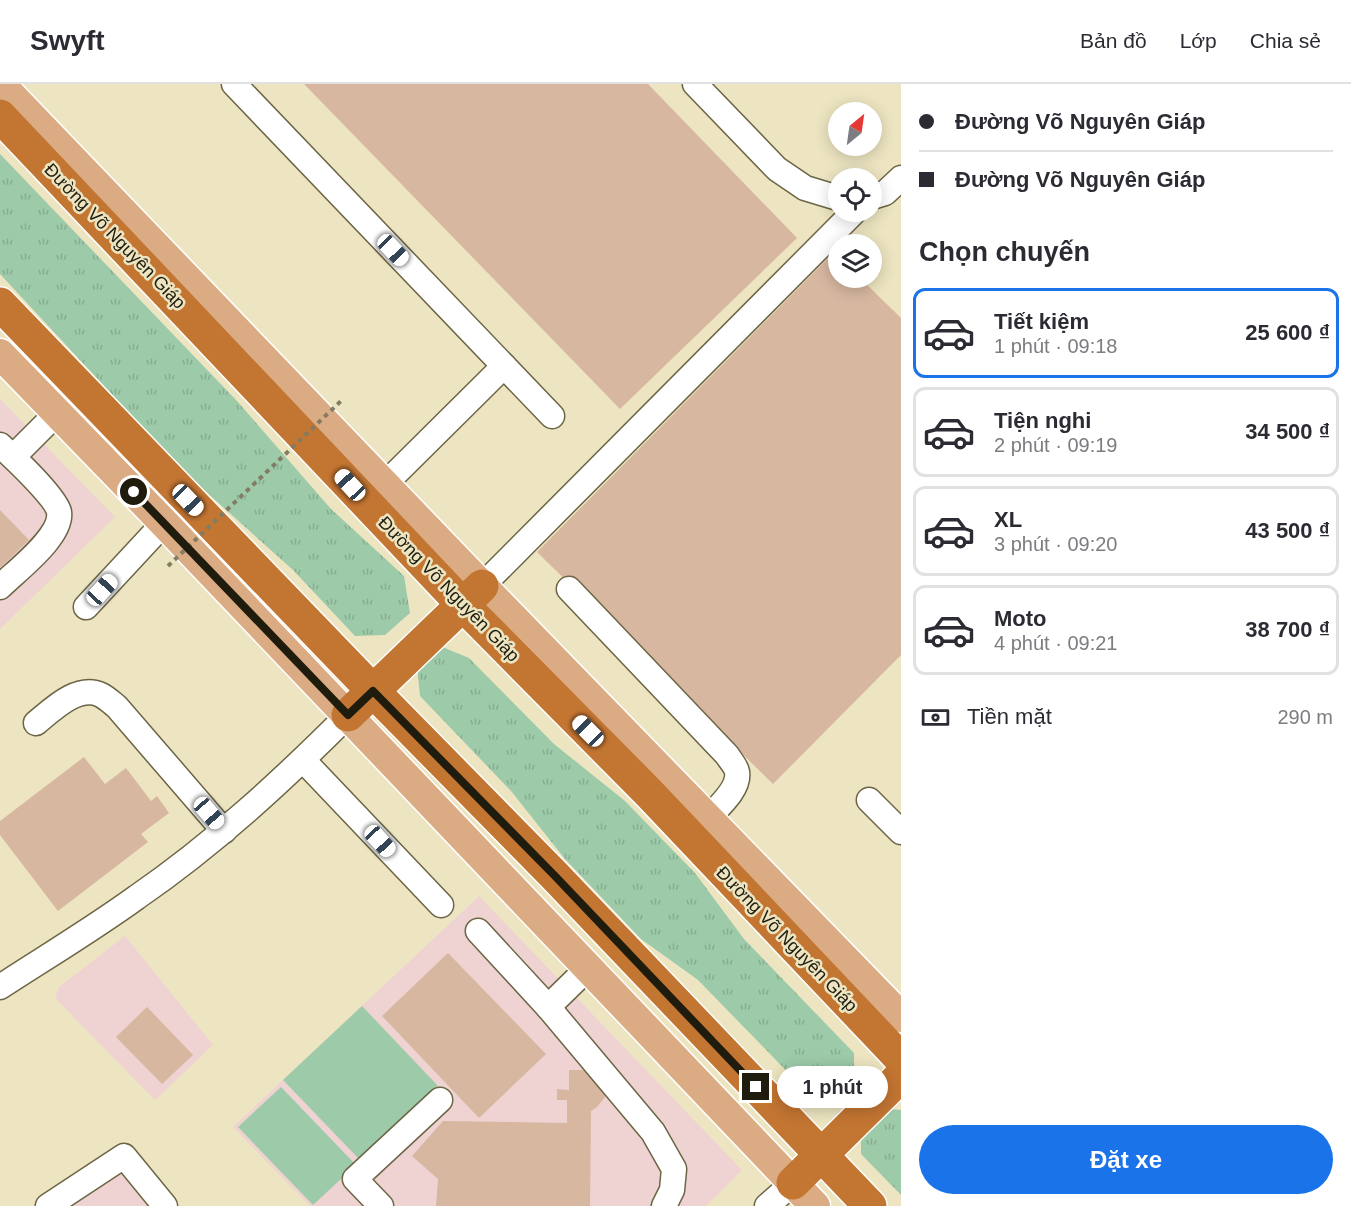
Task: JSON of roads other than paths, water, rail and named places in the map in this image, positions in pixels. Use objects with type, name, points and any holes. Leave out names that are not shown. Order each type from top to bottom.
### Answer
[{"type":"highway","name":"Đường Võ Nguyên Giáp","points":[[2,115],[472,596],[650,794],[901,1059]]},
{"type":"highway","points":[[0,304],[554,875],[870,1206]]},
{"type":"highway","points":[[348,715],[472,596]]},
{"type":"highway","points":[[804,1195],[821,1155],[901,1076]]},
{"type":"main road","name":"Đường Võ Nguyên Giáp","points":[[0,84],[385,484],[472,596],[708,818],[901,1017]]},
{"type":"main road","points":[[0,354],[348,715],[804,1195]]},
{"type":"street","points":[[234,84],[552,416]]},
{"type":"street","points":[[694,84],[777,169],[805,188],[828,195]]},
{"type":"street","points":[[882,194],[901,178]]},
{"type":"street","points":[[472,596],[844,222]]},
{"type":"street","points":[[385,484],[504,366]]},
{"type":"street","points":[[0,587],[52,536],[58,523],[59,510],[52,498],[6,451],[57,413]]},
{"type":"street","points":[[86,607],[164,523]]},
{"type":"street","points":[[569,589],[727,755],[737,770],[737,781],[708,818]]},
{"type":"street","points":[[36,723],[60,703],[86,691],[100,694],[117,706],[224,831]]},
{"type":"street","points":[[0,987],[138,897],[224,831],[303,760],[348,715]]},
{"type":"street","points":[[303,760],[441,905]]},
{"type":"street","points":[[869,800],[901,832]]},
{"type":"street","points":[[478,930],[548,1007],[653,1132],[674,1169],[672,1190],[664,1206]]},
{"type":"street","points":[[548,1007],[588,968]]},
{"type":"street","points":[[381,1206],[355,1179],[440,1100]]},
{"type":"street","points":[[48,1206],[124,1156],[165,1206]]},
{"type":"street","points":[[767,1206],[804,1195]]}]
